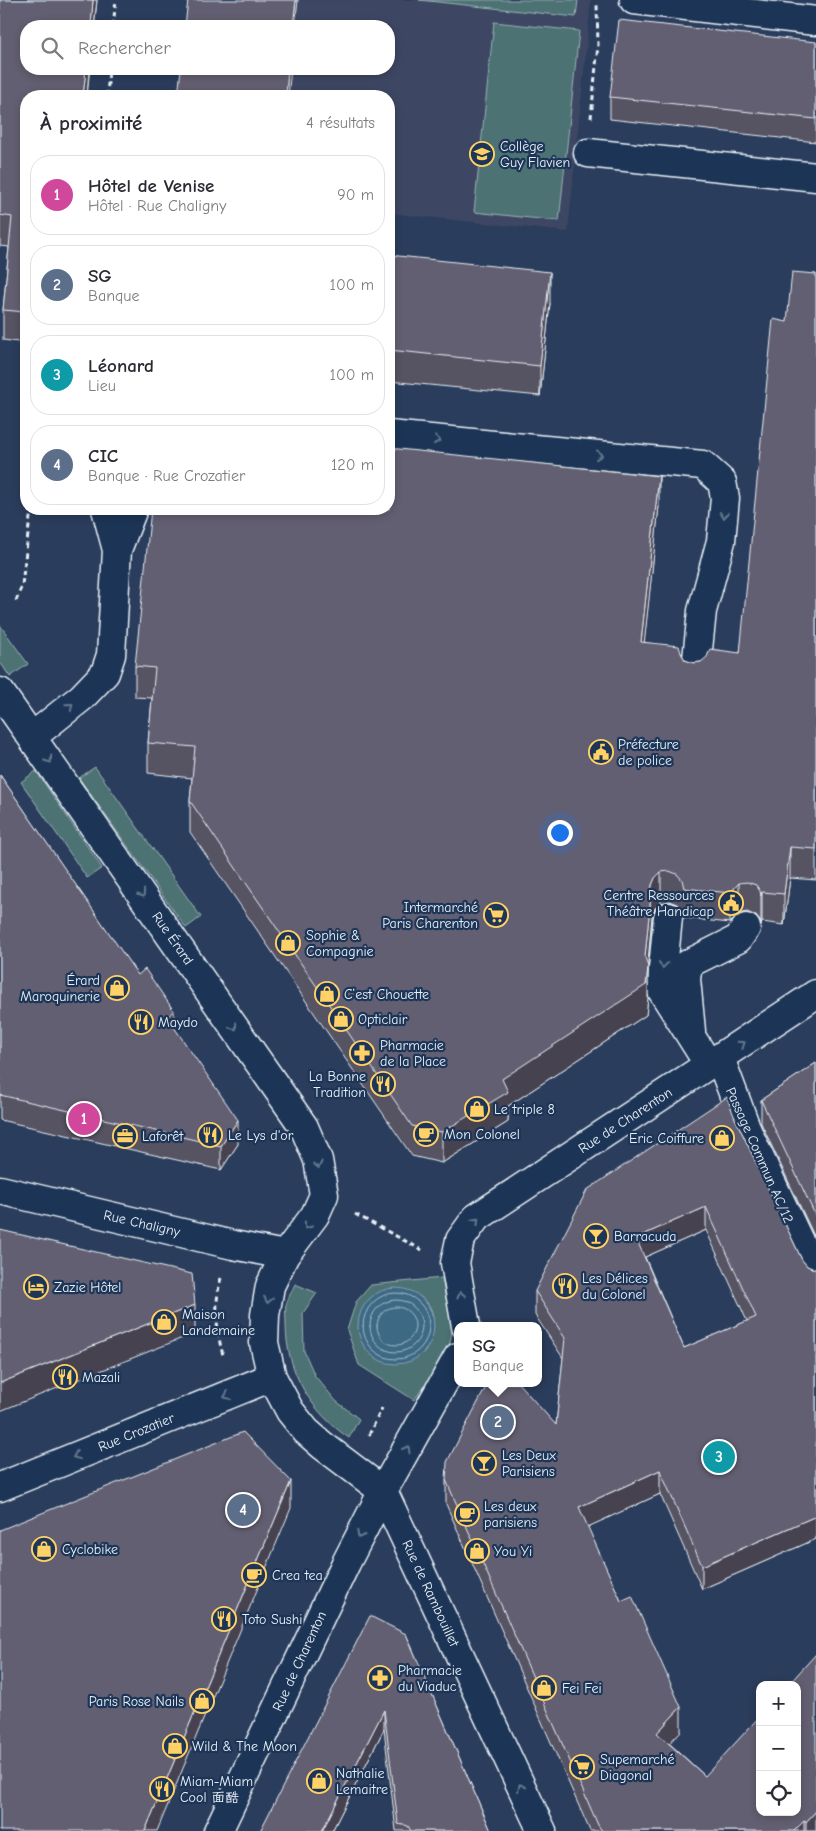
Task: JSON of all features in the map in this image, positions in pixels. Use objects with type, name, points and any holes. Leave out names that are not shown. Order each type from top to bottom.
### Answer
[{"type":"street","points":[[634,0],[816,21]]},
{"type":"street","points":[[588,153],[816,177]]},
{"type":"street","points":[[395,436],[702,465],[722,482],[725,498],[721,541],[702,611],[695,678]]},
{"type":"street","points":[[108,515],[117,550]]},
{"type":"street","points":[[32,737],[82,697],[105,673],[111,655],[117,550],[130,515]]},
{"type":"street","name":"Rue Érard","points":[[5,709],[32,737],[304,1127],[318,1160],[324,1194]]},
{"type":"street","name":"Passage Commun AC/12","points":[[668,917],[661,989],[692,1037],[714,1062],[816,1277]]},
{"type":"street","points":[[692,1037],[686,979],[688,964],[738,940],[746,928]]},
{"type":"street","name":"Rue de Charenton","points":[[455,1263],[460,1240],[476,1218],[816,994]]},
{"type":"street","name":"Rue Chaligny","points":[[0,1190],[232,1245],[285,1255]]},
{"type":"street","points":[[324,1194],[315,1216],[285,1255],[270,1286],[265,1314],[264,1343],[272,1377],[290,1412],[306,1431],[322,1445],[383,1492]]},
{"type":"street","points":[[455,1263],[465,1322]]},
{"type":"street","name":"Rue de Charenton","points":[[218,1831],[346,1563],[454,1364]]},
{"type":"street","name":"Rue Crozatier","points":[[0,1487],[272,1377]]},
{"type":"street","name":"Rue de Rambouillet","points":[[383,1492],[542,1831]]},
{"type":"path","points":[[114,20],[116,0]]},
{"type":"path","points":[[588,153],[598,45],[597,0]]},
{"type":"path","points":[[107,90],[109,75]]},
{"type":"path","points":[[16,601],[22,585],[30,515]]},
{"type":"path","points":[[324,1194],[413,1246],[455,1263]]},
{"type":"path","points":[[223,1273],[217,1292],[219,1343],[226,1366]]},
{"type":"path","points":[[367,1440],[382,1408]]},
{"type":"shaded area","name":"Collège Guy Flavien","points":[[190,0],[591,0],[568,232],[395,214],[395,90],[181,90],[182,75],[395,75],[395,20],[188,20]]},
{"type":"green space","points":[[419,0],[578,0],[576,17]]},
{"type":"green space","points":[[494,22],[579,31],[559,221],[474,212]]},
{"type":"green space","points":[[0,625],[28,664],[10,677],[0,662]]},
{"type":"green space","points":[[95,767],[201,917],[186,928],[79,778]]},
{"type":"green space","points":[[36,771],[102,868],[87,878],[21,782]]},
{"type":"green space","points":[[442,1278],[451,1320],[450,1342],[441,1363],[414,1400],[359,1365],[347,1330],[356,1302],[371,1285]],"holes":[[[392,1289],[419,1296],[426,1301],[430,1308],[433,1315],[433,1331],[424,1353],[367,1302],[378,1293]]]},
{"type":"green space","points":[[295,1284],[317,1293],[303,1313],[304,1351],[315,1376],[336,1401],[359,1419],[349,1438],[335,1428],[312,1403],[303,1389],[290,1358],[287,1342],[286,1305]]},
{"type":"water","points":[[396,1288],[410,1291],[423,1299],[431,1312],[434,1326],[431,1340],[423,1353],[410,1361],[396,1364],[382,1361],[369,1353],[361,1340],[358,1326],[361,1312],[369,1299],[382,1291]]},
{"type":"building","points":[[0,0],[93,0],[91,20],[20,20],[20,75],[85,75],[84,90],[20,90],[20,311],[3,310],[12,217],[0,215]]},
{"type":"building","points":[[188,0],[296,0],[294,20],[186,20]]},
{"type":"building","points":[[619,20],[816,42],[816,119],[610,97]]},
{"type":"building","points":[[180,75],[288,75],[286,90],[179,90]]},
{"type":"building","points":[[395,256],[550,272],[540,366],[395,351]]},
{"type":"building","points":[[792,272],[816,274],[816,849],[790,847],[784,894],[762,892],[761,896],[756,885],[747,882],[739,883],[730,893],[684,888],[682,880],[677,874],[669,871],[661,872],[655,878],[652,885],[645,957],[648,967],[646,985],[502,1079],[508,1092],[442,1132],[412,1126],[190,801],[195,747],[148,743],[155,668],[135,666],[150,515],[395,515],[395,449],[659,476],[641,642],[679,646],[685,660],[693,663],[701,662],[707,657],[710,649],[740,653],[773,319],[787,322]]},
{"type":"building","points":[[0,775],[138,975],[145,969],[174,1011],[167,1017],[238,1120],[221,1146],[0,1095]]},
{"type":"building","points":[[816,1063],[816,1217],[761,1100]]},
{"type":"building","points":[[727,1097],[734,1116],[802,1260],[807,1266],[816,1269],[816,1516],[702,1566],[660,1470],[579,1507],[621,1601],[632,1596],[681,1707],[657,1733],[705,1776],[756,1720],[756,1816],[801,1816],[801,1681],[792,1681],[816,1654],[816,1811],[794,1831],[602,1831],[598,1825],[446,1480],[447,1462],[486,1387],[522,1387],[556,1425],[565,1338],[535,1291],[587,1190]],"holes":[[[706,1207],[756,1317],[684,1348],[636,1238]]]},
{"type":"building","points":[[0,1230],[192,1274],[195,1305],[0,1383]]},
{"type":"building","points":[[243,1432],[291,1481],[145,1831],[0,1831],[0,1530]]},
{"type":"building","points":[[370,1616],[406,1634],[491,1831],[411,1831],[408,1826],[398,1824],[384,1710],[322,1831],[260,1831]]},
{"type":"place","name":"Collège Guy Flavien","points":[[482,154]]},
{"type":"place","name":"Préfecture de police","points":[[601,752]]},
{"type":"place","name":"Centre Ressources Théâtre Handicap","points":[[731,903]]},
{"type":"place","name":"Intermarché Paris Charenton","points":[[496,915]]},
{"type":"place","name":"Sophie & Compagnie","points":[[288,943]]},
{"type":"place","name":"Érard Maroquinerie","points":[[117,988]]},
{"type":"place","name":"C’est Chouette","points":[[327,994]]},
{"type":"place","name":"Opticlair","points":[[341,1019]]},
{"type":"place","name":"Maydo","points":[[141,1022]]},
{"type":"place","name":"Pharmacie de la Place","points":[[362,1053]]},
{"type":"place","name":"La Bonne Tradition","points":[[383,1084]]},
{"type":"place","name":"Le triple 8","points":[[477,1109]]},
{"type":"place","name":"Hôtel de Venise","points":[[84,1119]]},
{"type":"place","name":"Mon Colonel","points":[[426,1134]]},
{"type":"place","name":"Le Lys d'or","points":[[210,1135]]},
{"type":"place","name":"Laforêt","points":[[125,1136]]},
{"type":"place","name":"Eric Coiffure","points":[[722,1138]]},
{"type":"place","name":"Barracuda","points":[[596,1236]]},
{"type":"place","name":"Les Délices du Colonel","points":[[565,1286]]},
{"type":"place","name":"Zazie Hôtel","points":[[36,1287]]},
{"type":"place","name":"Maison Landemaine","points":[[164,1322]]},
{"type":"place","name":"Mazali","points":[[65,1377]]},
{"type":"place","name":"SG","points":[[498,1422]]},
{"type":"place","name":"Léonard","points":[[719,1457]]},
{"type":"place","name":"Les Deux Parisiens","points":[[484,1463]]},
{"type":"place","name":"CIC","points":[[243,1510]]},
{"type":"place","name":"Les deux parisiens","points":[[467,1514]]},
{"type":"place","name":"Cyclobike","points":[[44,1549]]},
{"type":"place","name":"You Yi","points":[[477,1551]]},
{"type":"place","name":"Crea tea","points":[[254,1575]]},
{"type":"place","name":"Toto Sushi","points":[[224,1619]]},
{"type":"place","name":"Pharmacie du Viaduc","points":[[380,1678]]},
{"type":"place","name":"Fei Fei","points":[[544,1688]]},
{"type":"place","name":"Paris Rose Nails","points":[[202,1701]]},
{"type":"place","name":"Wild & The Moon","points":[[175,1746]]},
{"type":"place","name":"Supemarché Diagonal","points":[[582,1767]]},
{"type":"place","name":"Nathalie Lemaitre","points":[[319,1781]]},
{"type":"place","name":"Miam-Miam Cool 面酷","points":[[162,1789]]}]
